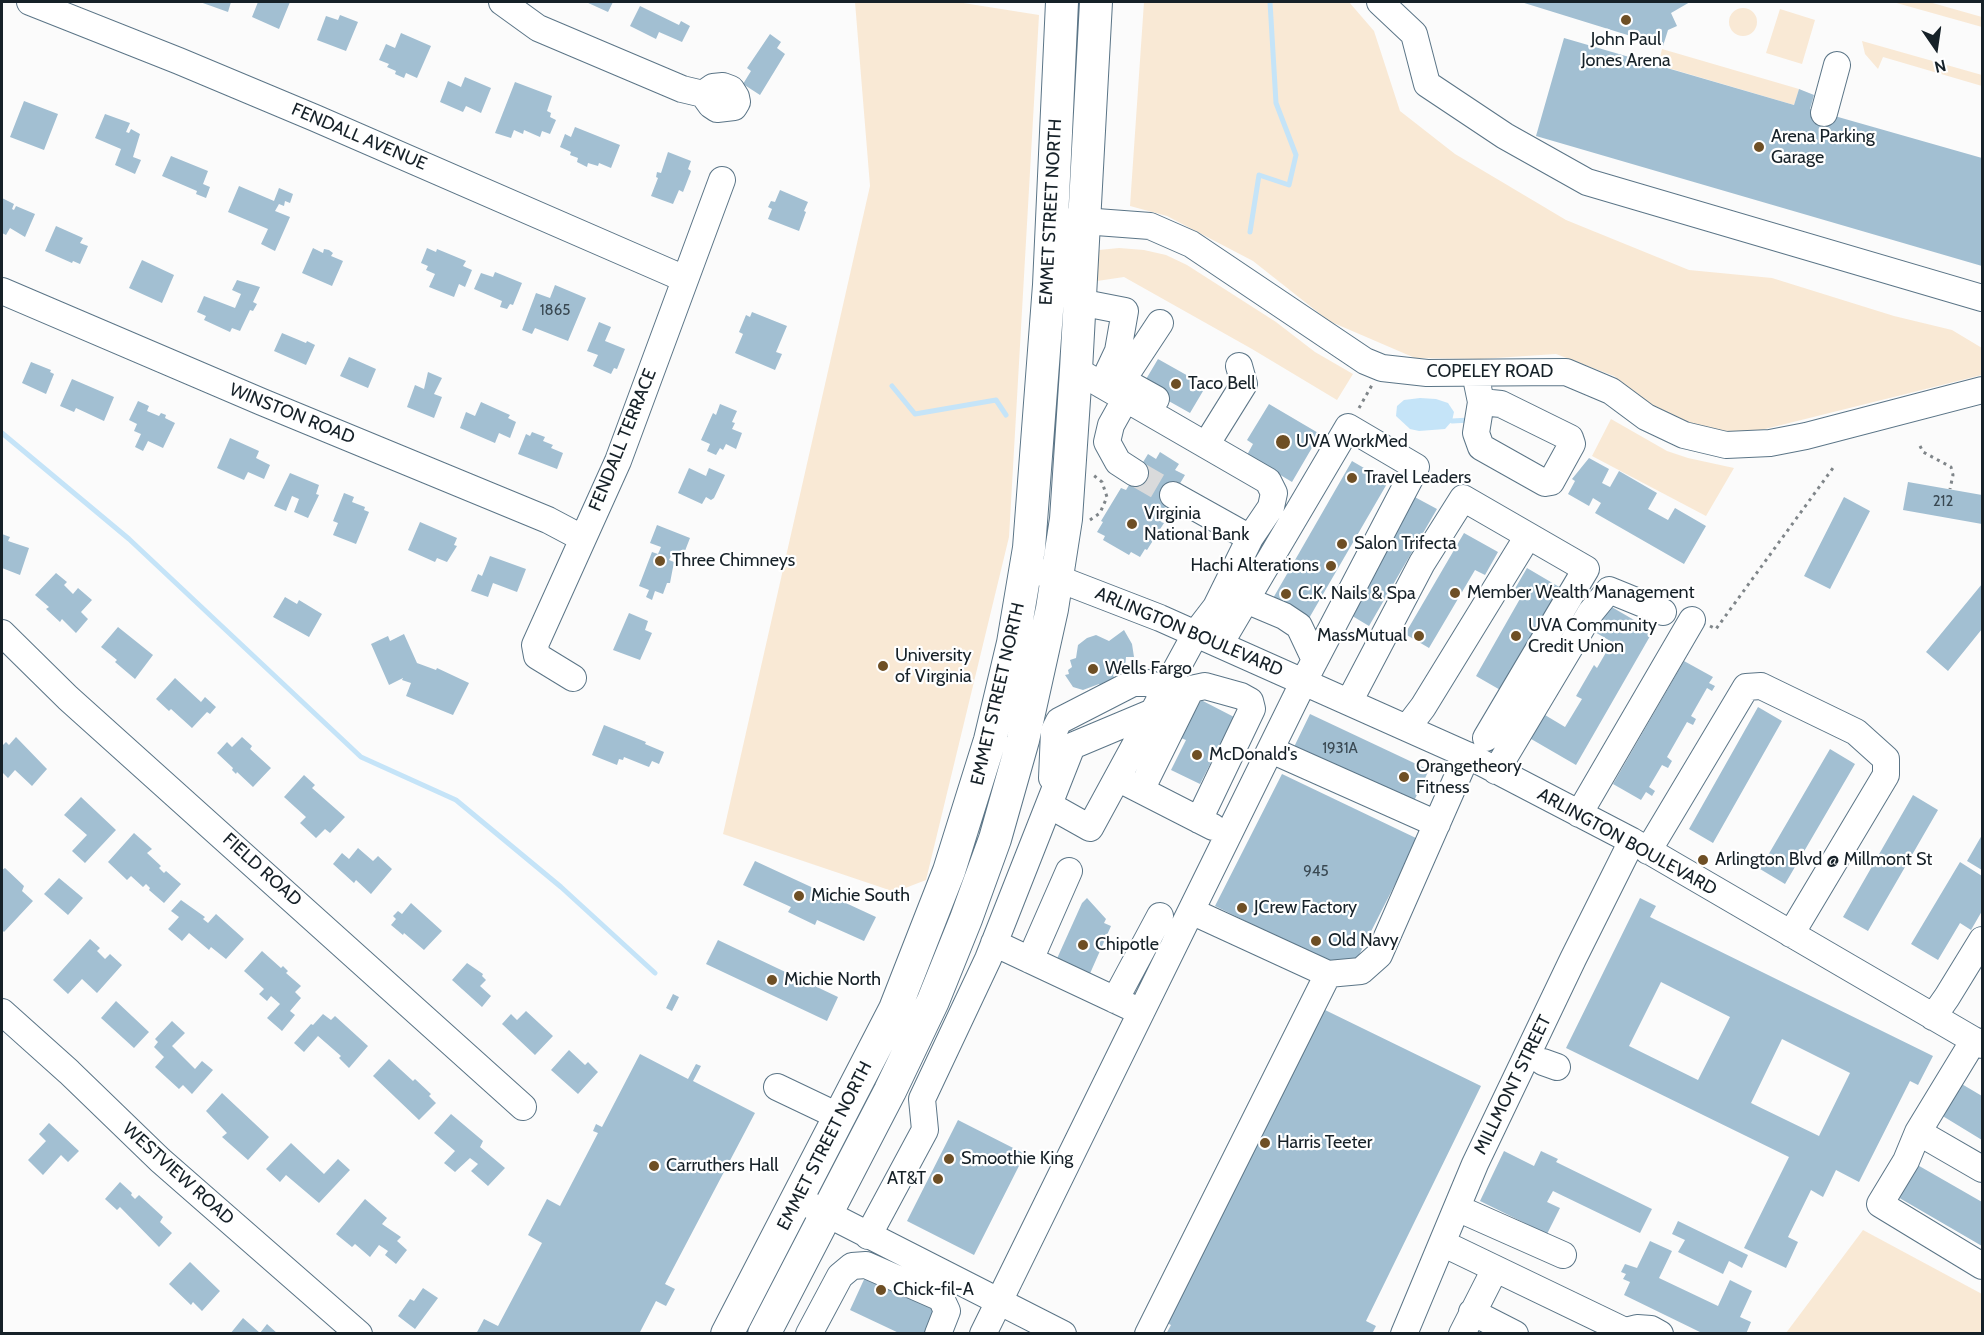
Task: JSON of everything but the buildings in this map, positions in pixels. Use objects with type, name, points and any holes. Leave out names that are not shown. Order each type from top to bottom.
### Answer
[{"type":"main road","name":"EMMET STREET NORTH","points":[[727,1334],[895,1009],[927,931],[952,861],[992,729],[1013,643],[1026,566],[1038,452],[1049,285],[1050,222],[1062,2]]},
{"type":"main road","name":"EMMET STREET NORTH","points":[[764,1334],[890,1091],[933,1001],[995,839],[1023,740],[1046,644],[1058,578],[1089,377],[1079,302],[1096,2]]},
{"type":"street","name":"FENDALL AVENUE","points":[[30,2],[179,60],[686,279]]},
{"type":"street","points":[[502,2],[538,28],[682,88],[703,94]]},
{"type":"street","points":[[1380,2],[1414,34],[1427,84],[1505,136],[1587,182],[1983,298]]},
{"type":"street","points":[[1824,113],[1837,65]]},
{"type":"street","name":"FENDALL TERRACE","points":[[573,678],[537,656],[535,645],[618,461],[722,180]]},
{"type":"street","name":"COPELEY ROAD","points":[[1050,222],[1083,221],[1150,226],[1191,244],[1365,361],[1382,368],[1427,373],[1566,372],[1611,391],[1646,417],[1684,435],[1726,445],[1770,443],[1806,436],[1983,390]]},
{"type":"street","name":"WINSTON ROAD","points":[[2,291],[262,402],[527,511],[582,538]]},
{"type":"street","points":[[1079,302],[1129,310],[1118,351],[1089,377],[1126,398],[1210,439]]},
{"type":"street","points":[[1049,805],[1090,828],[1196,633],[1216,607],[1250,538],[1270,507],[1274,494],[1268,480],[1129,384],[1127,373],[1160,323]]},
{"type":"street","points":[[1210,439],[1244,384],[1239,366]]},
{"type":"street","points":[[1475,373],[1481,402]]},
{"type":"street","points":[[1126,398],[1111,425],[1107,442],[1118,462],[1135,473]]},
{"type":"street","points":[[983,1334],[1310,671],[1416,466],[1348,427],[1220,644]]},
{"type":"street","points":[[1173,495],[1250,538]]},
{"type":"street","points":[[1349,702],[1366,665],[1422,563],[1463,498],[1586,569],[1486,738]]},
{"type":"street","points":[[1407,728],[1423,706],[1528,536]]},
{"type":"street","name":"ARLINGTON BOULEVARD","points":[[1026,566],[1220,644],[1310,671],[1349,702],[1467,755],[1640,846],[1978,1042]]},
{"type":"street","points":[[1496,771],[1591,612],[1609,590],[1663,612]]},
{"type":"street","points":[[1246,600],[1284,616],[1299,626],[1310,671]]},
{"type":"street","points":[[1579,814],[1692,620]]},
{"type":"street","name":"FIELD ROAD","points":[[2,633],[69,698],[523,1107]]},
{"type":"street","points":[[1049,805],[1054,761],[1054,731],[1059,721],[1133,683],[1148,683],[1159,701]]},
{"type":"street","points":[[1141,790],[1191,689],[1205,686],[1242,696],[1250,701],[1252,710],[1199,820]]},
{"type":"street","name":"MILLMONT STREET","points":[[1407,1333],[1480,1153],[1573,958],[1640,846],[1746,687],[1761,686],[1856,732],[1886,759],[1886,775],[1791,933]]},
{"type":"street","points":[[868,1236],[925,1130],[922,1099],[994,944],[1072,746],[1159,701]]},
{"type":"street","points":[[1272,750],[1437,824]]},
{"type":"street","points":[[1191,911],[1328,974],[1361,971],[1379,955],[1467,755]]},
{"type":"street","points":[[1117,778],[1230,836]]},
{"type":"street","points":[[1030,960],[1069,871]]},
{"type":"street","points":[[1115,1000],[1160,916]]},
{"type":"street","points":[[1933,1017],[1983,940]]},
{"type":"street","points":[[994,944],[1141,1012]]},
{"type":"street","points":[[1148,1334],[1328,974]]},
{"type":"street","name":"WESTVIEW ROAD","points":[[2,1012],[69,1072],[160,1160],[359,1334]]},
{"type":"street","points":[[1978,1042],[1918,1132],[1906,1161],[1880,1204],[1983,1266]]},
{"type":"street","points":[[777,1087],[840,1117]]},
{"type":"street","points":[[890,1091],[923,1108]]},
{"type":"street","points":[[1918,1132],[1983,1169]]},
{"type":"street","points":[[798,1199],[1063,1334]]},
{"type":"street","points":[[1457,1208],[1563,1255]]},
{"type":"street","points":[[1442,1243],[1624,1332],[1637,1328],[1651,1329],[1660,1334]]},
{"type":"street","points":[[808,1334],[840,1276],[852,1266],[866,1265],[941,1298],[946,1311],[938,1334]]},
{"type":"street","points":[[1495,1269],[1467,1323],[1515,1334]]},
{"type":"path","points":[[1348,427],[1382,368]]},
{"type":"path","points":[[1920,446],[1923,452],[1951,467],[1953,475],[1950,489]]},
{"type":"path","points":[[1692,620],[1716,629],[1833,468]]},
{"type":"path","points":[[1084,473],[1095,476],[1104,486],[1107,497],[1105,509],[1093,519]]},
{"type":"shaded area","points":[[855,2],[957,2],[1039,15],[1009,537],[926,880],[895,892],[723,834],[870,186]]},
{"type":"shaded area","points":[[1144,2],[1349,2],[1374,31],[1400,111],[1455,154],[1566,220],[1689,270],[1772,278],[1894,316],[1952,330],[1982,348],[1982,375],[1737,436],[1666,417],[1614,376],[1556,354],[1480,359],[1415,358],[1329,321],[1253,261],[1167,216],[1130,206]]},
{"type":"shaded area","points":[[1893,2],[1929,2],[1982,17],[1982,27]]},
{"type":"shaded area","points":[[1743,8],[1753,12],[1757,22],[1753,32],[1743,36],[1733,32],[1729,22],[1733,12]]},
{"type":"shaded area","points":[[1780,9],[1815,20],[1802,64],[1766,53]]},
{"type":"shaded area","points":[[1862,41],[1982,75],[1982,86],[1883,57],[1878,69],[1865,54]]},
{"type":"shaded area","points":[[1662,49],[1799,89],[1794,105],[1658,65]]},
{"type":"shaded area","points":[[1119,248],[1166,255],[1187,265],[1276,322],[1315,352],[1353,374],[1337,400],[1124,277],[1097,281],[1099,250]]},
{"type":"shaded area","points":[[1611,419],[1667,451],[1734,468],[1706,516],[1592,456]]},
{"type":"shaded area","points":[[1863,1230],[1982,1294],[1982,1333],[1786,1333]]},
{"type":"water","points":[[1436,399],[1448,403],[1454,412],[1452,421],[1445,429],[1419,431],[1410,429],[1396,416],[1397,406],[1404,400]]},
{"type":"waterway","points":[[1250,232],[1259,175],[1289,185],[1296,155],[1276,103],[1270,2]]},
{"type":"waterway","points":[[892,386],[915,414],[996,400],[1006,415]]},
{"type":"waterway","points":[[1452,421],[1470,420]]},
{"type":"waterway","points":[[2,433],[129,539],[361,757],[456,800],[561,887],[655,973]]},
{"type":"tunnel","points":[[1135,473],[1173,495]]},
{"type":"place","name":"John Paul Jones Arena","points":[[1626,20]]},
{"type":"place","name":"Arena Parking Garage","points":[[1759,147]]},
{"type":"place","name":"Taco Bell","points":[[1176,384]]},
{"type":"place","name":"UVA WorkMed","points":[[1283,442]]},
{"type":"place","name":"Travel Leaders","points":[[1352,478]]},
{"type":"place","name":"Virginia National Bank","points":[[1132,524]]},
{"type":"place","name":"Salon Trifecta","points":[[1342,544]]},
{"type":"place","name":"Three Chimneys","points":[[660,561]]},
{"type":"place","name":"Hachi Alterations","points":[[1331,566]]},
{"type":"place","name":"Member Wealth Management","points":[[1455,593]]},
{"type":"place","name":"C.K. Nails & Spa","points":[[1286,594]]},
{"type":"place","name":"MassMutual","points":[[1419,636]]},
{"type":"place","name":"UVA Community Credit Union","points":[[1516,636]]},
{"type":"place","name":"University of Virginia","points":[[883,666]]},
{"type":"place","name":"Wells Fargo","points":[[1093,669]]},
{"type":"place","name":"McDonald's","points":[[1197,755]]},
{"type":"place","name":"Orangetheory Fitness","points":[[1404,777]]},
{"type":"place","name":"Arlington Blvd @ Millmont St","points":[[1703,860]]},
{"type":"place","name":"Michie South","points":[[799,896]]},
{"type":"place","name":"JCrew Factory","points":[[1242,908]]},
{"type":"place","name":"Old Navy","points":[[1316,941]]},
{"type":"place","name":"Chipotle","points":[[1083,945]]},
{"type":"place","name":"Michie North","points":[[772,980]]},
{"type":"place","name":"Harris Teeter","points":[[1265,1143]]},
{"type":"place","name":"Smoothie King","points":[[949,1159]]},
{"type":"place","name":"Carruthers Hall","points":[[654,1166]]},
{"type":"place","name":"AT&T","points":[[938,1179]]},
{"type":"place","name":"Chick-fil-A","points":[[881,1290]]}]
